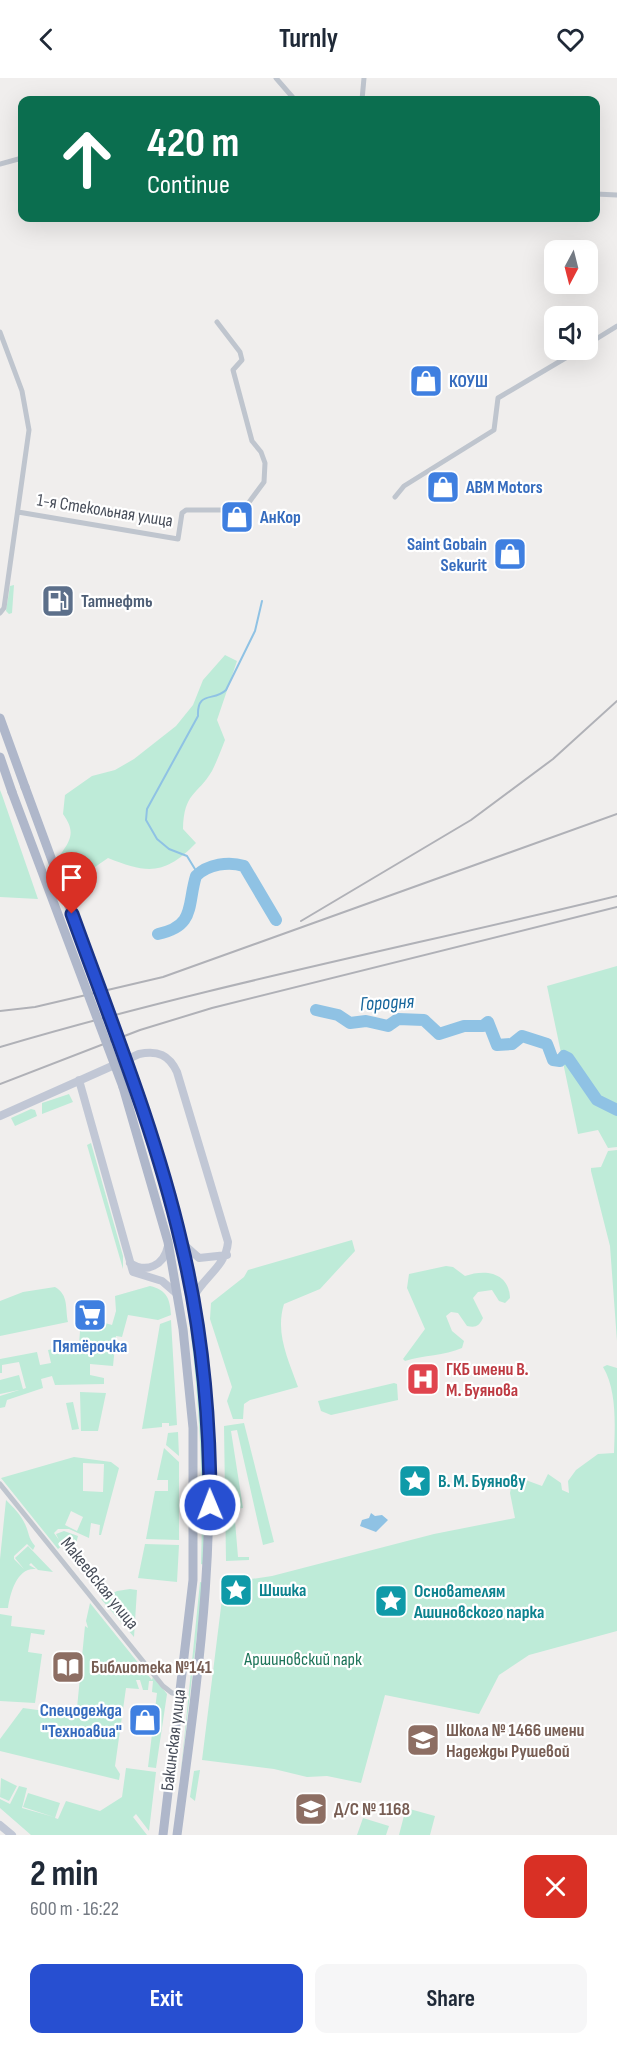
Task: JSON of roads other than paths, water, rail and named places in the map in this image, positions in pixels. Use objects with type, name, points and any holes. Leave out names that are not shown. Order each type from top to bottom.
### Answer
[{"type":"main road","name":"Бакинская улица","points":[[0,718],[134,1083],[181,1242],[193,1298],[208,1423],[210,1521],[206,1606],[177,1835]]},
{"type":"main road","name":"Бакинская улица","points":[[0,757],[123,1087],[168,1242],[178,1296],[189,1372],[195,1479],[193,1580],[163,1835]]},
{"type":"main road","points":[[0,1116],[139,1054],[150,1052],[168,1058],[177,1072],[228,1237],[227,1255],[201,1284],[193,1298]]},
{"type":"main road","points":[[80,1080],[133,1272],[166,1284],[178,1296]]},
{"type":"main road","points":[[130,1263],[139,1267],[156,1266],[164,1259],[168,1242]]},
{"type":"main road","points":[[181,1242],[199,1258],[227,1255]]},
{"type":"main road","points":[[0,1825],[12,1835]]},
{"type":"street","points":[[276,78],[292,96]]},
{"type":"street","points":[[362,96],[364,78]]},
{"type":"street","points":[[0,164],[18,159]]},
{"type":"street","points":[[600,194],[617,195]]},
{"type":"street","name":"1-я Стекольная улица","points":[[18,512],[178,539],[182,513],[186,510],[239,510],[247,505],[264,482],[265,463],[252,441],[233,370],[242,360],[240,352],[217,322]]},
{"type":"street","points":[[598,338],[617,326]]},
{"type":"street","points":[[0,332],[22,391],[29,430],[4,608],[0,613]]},
{"type":"street","points":[[395,497],[404,486],[494,430],[498,398],[562,360]]},
{"type":"street","name":"Макеевская улица","points":[[0,1484],[163,1686],[172,1693],[181,1694]]},
{"type":"water","points":[[371,1513],[375,1516],[382,1515],[388,1520],[376,1532],[360,1526],[362,1520],[369,1518]]},
{"type":"waterway","points":[[198,874],[187,856],[169,849],[157,839],[146,820],[147,809],[198,716],[200,703],[226,690],[255,631],[262,601]]},
{"type":"waterway","name":"Городня","points":[[158,934],[179,926],[184,920],[188,913],[196,876],[213,866],[225,864],[244,866],[276,920]]},
{"type":"waterway","name":"Городня","points":[[316,1010],[338,1015],[350,1023],[366,1021],[388,1026],[398,1019],[424,1020],[439,1034],[464,1026],[483,1026],[488,1022],[497,1045],[512,1044],[522,1036],[547,1044],[553,1060],[560,1061],[564,1056],[568,1058],[597,1100],[617,1110]]},
{"type":"railway","points":[[301,921],[471,820],[553,759],[617,701]]},
{"type":"railway","points":[[0,1011],[35,1007],[163,977],[617,814]]},
{"type":"railway","points":[[0,1047],[230,986],[617,896]]},
{"type":"railway","points":[[0,1084],[140,1030],[212,1008],[617,907]]},
{"type":"place","name":"КОУШ","points":[[426,381]]},
{"type":"place","name":"ABM Motors","points":[[443,487]]},
{"type":"place","name":"АнКор","points":[[237,517]]},
{"type":"place","name":"Saint Gobain Sekurit","points":[[510,554]]},
{"type":"place","name":"Татнефть","points":[[58,601]]},
{"type":"place","name":"Пятёрочка","points":[[90,1315]]},
{"type":"place","name":"ГКБ имени В. М. Буянова","points":[[423,1379]]},
{"type":"place","name":"В. М. Буянову","points":[[415,1481]]},
{"type":"place","name":"Шишка","points":[[236,1590]]},
{"type":"place","name":"Основателям Ашиновского парка","points":[[391,1601]]},
{"type":"place","name":"Библиотека №141","points":[[68,1667]]},
{"type":"place","name":"Спецодежда \"Техноавиа\"","points":[[145,1720]]},
{"type":"place","name":"Школа № 1466 имени Надежды Рушевой","points":[[423,1740]]},
{"type":"place","name":"Д/C № 1168","points":[[311,1809]]},
{"type":"park label","name":"Аршиновский парк","points":[[303,1659]]}]
